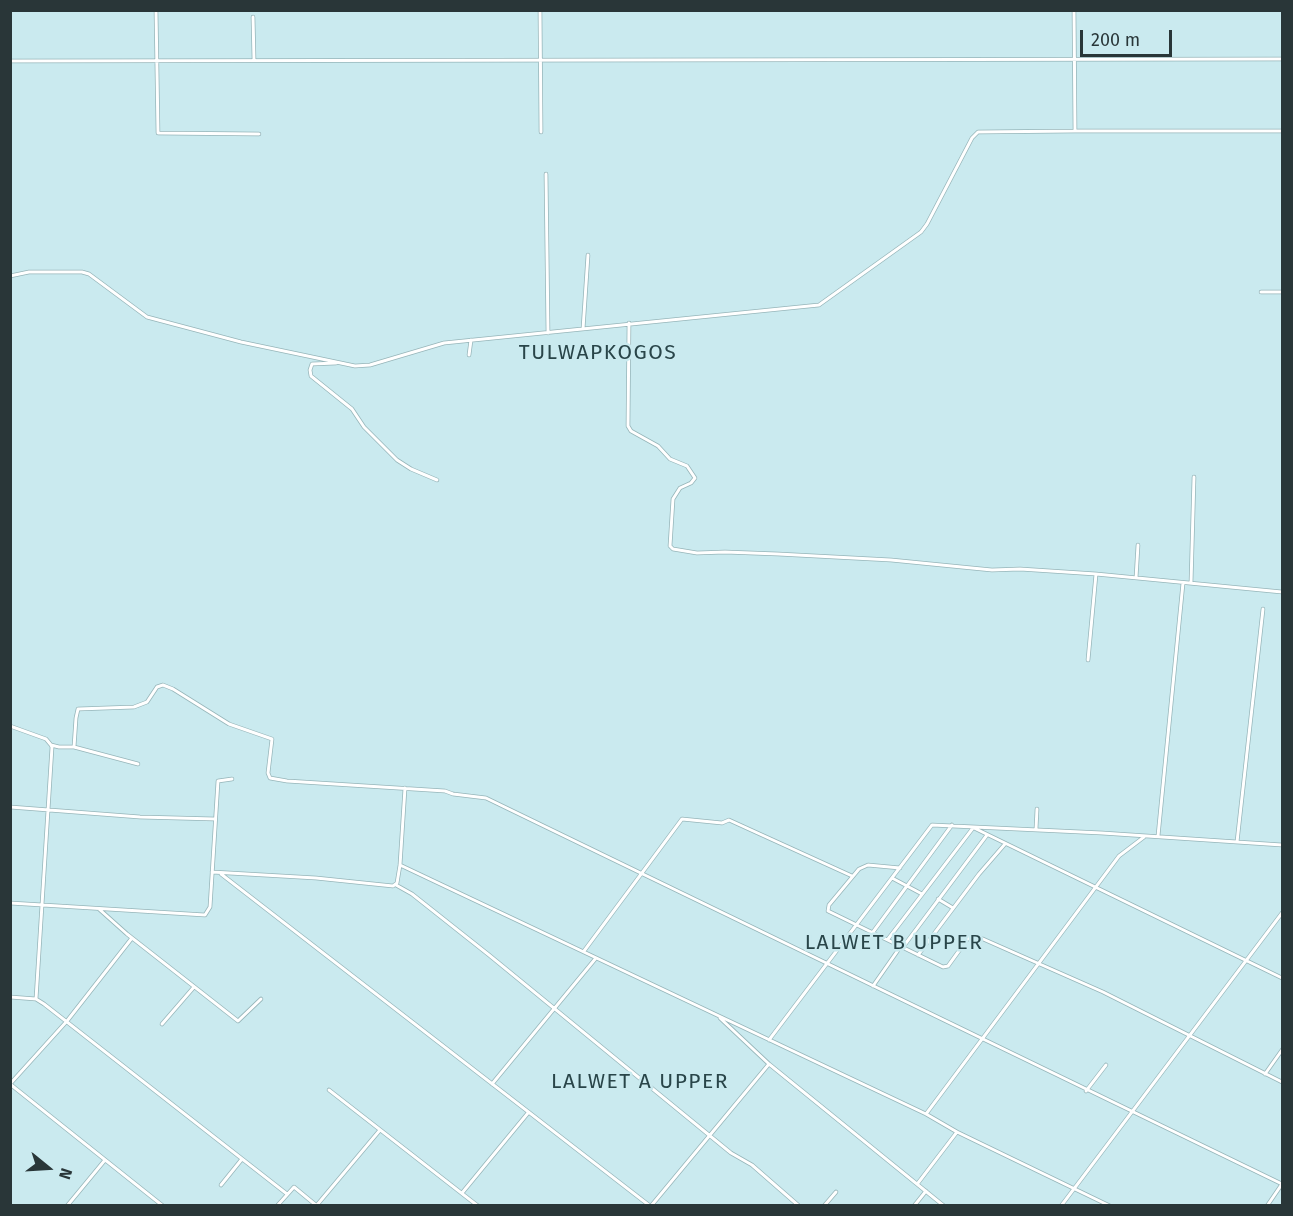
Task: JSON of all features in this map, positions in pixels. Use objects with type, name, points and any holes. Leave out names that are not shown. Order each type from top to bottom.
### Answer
[{"type":"street","points":[[156,10],[158,133],[259,134]]},
{"type":"street","points":[[540,10],[541,132]]},
{"type":"street","points":[[1074,10],[1075,131]]},
{"type":"street","points":[[253,17],[254,60]]},
{"type":"street","points":[[10,61],[1282,58]]},
{"type":"street","points":[[10,276],[28,272],[89,274],[102,281],[147,317],[241,342],[338,363],[364,366],[428,347],[471,340],[819,304],[921,232],[972,138],[978,132],[1282,131]]},
{"type":"street","points":[[546,174],[548,333]]},
{"type":"street","points":[[583,329],[588,255]]},
{"type":"street","points":[[1261,292],[1282,292]]},
{"type":"street","points":[[629,323],[628,426],[631,431],[658,446],[670,459],[687,466],[695,478],[691,483],[680,488],[673,499],[670,546],[673,549],[697,553],[778,554],[992,570],[1020,569],[1096,574],[1282,592]]},
{"type":"street","points":[[469,355],[471,340]]},
{"type":"street","points":[[338,363],[312,364],[311,376],[352,409],[364,426],[397,460],[437,480]]},
{"type":"street","points":[[1191,583],[1194,477]]},
{"type":"street","points":[[1136,578],[1138,545]]},
{"type":"street","points":[[1088,660],[1096,574]]},
{"type":"street","points":[[1158,836],[1183,583]]},
{"type":"street","points":[[1237,842],[1263,609]]},
{"type":"street","points":[[74,747],[78,708],[134,706],[147,702],[157,687],[163,685],[229,724],[272,739],[268,773],[270,778],[445,791],[486,798],[1086,1091],[1282,1184],[1267,1206]]},
{"type":"street","points":[[10,726],[46,740],[51,745],[74,747],[138,764]]},
{"type":"street","points":[[36,999],[51,745]]},
{"type":"street","points":[[10,903],[205,915],[210,907],[218,781],[232,779]]},
{"type":"street","points":[[396,885],[400,865],[405,788]]},
{"type":"street","points":[[10,807],[140,817],[215,819]]},
{"type":"street","points":[[1036,829],[1038,809]]},
{"type":"street","points":[[584,951],[679,821],[686,819],[722,823],[729,820],[852,876]]},
{"type":"street","points":[[769,1040],[928,828],[935,824],[1282,845]]},
{"type":"street","points":[[872,932],[952,825]]},
{"type":"street","points":[[972,827],[1282,978]]},
{"type":"street","points":[[888,939],[972,827]]},
{"type":"street","points":[[873,986],[987,835]]},
{"type":"street","points":[[926,1114],[1119,856],[1145,836]]},
{"type":"street","points":[[918,955],[1005,844]]},
{"type":"street","points":[[400,865],[926,1114],[957,1132],[1110,1206]]},
{"type":"street","points":[[900,868],[868,865],[859,869],[827,910],[940,966],[948,966],[969,937],[974,935],[1191,1036],[1282,1082]]},
{"type":"street","points":[[212,872],[396,885],[481,948],[731,1153],[752,1165],[799,1206]]},
{"type":"street","points":[[221,874],[650,1206],[769,1064]]},
{"type":"street","points":[[892,878],[922,894]]},
{"type":"street","points":[[939,899],[953,908]]},
{"type":"street","points":[[99,909],[132,938],[238,1021],[261,999]]},
{"type":"street","points":[[1061,1206],[1282,913]]},
{"type":"street","points":[[1276,921],[1282,924]]},
{"type":"street","points":[[132,938],[67,1021],[10,1084],[163,1206]]},
{"type":"street","points":[[492,1084],[596,958]]},
{"type":"street","points":[[162,1024],[194,987]]},
{"type":"street","points":[[10,997],[36,999],[67,1021],[287,1194]]},
{"type":"street","points":[[718,1017],[769,1064],[944,1206]]},
{"type":"street","points":[[1265,1074],[1282,1050]]},
{"type":"street","points":[[1086,1091],[1106,1065]]},
{"type":"street","points":[[329,1089],[478,1206]]},
{"type":"street","points":[[462,1193],[528,1113]]},
{"type":"street","points":[[277,1206],[291,1189],[296,1188],[317,1205],[380,1130]]},
{"type":"street","points":[[918,1184],[957,1132]]},
{"type":"street","points":[[221,1185],[242,1159]]},
{"type":"street","points":[[68,1206],[105,1160]]},
{"type":"street","points":[[914,1206],[926,1191]]},
{"type":"street","points":[[824,1206],[836,1192]]},
{"type":"district","name":"TULWAPKOGOS","points":[[598,353]]},
{"type":"district","name":"LALWET B UPPER","points":[[894,943]]},
{"type":"district","name":"LALWET A UPPER","points":[[640,1082]]}]
